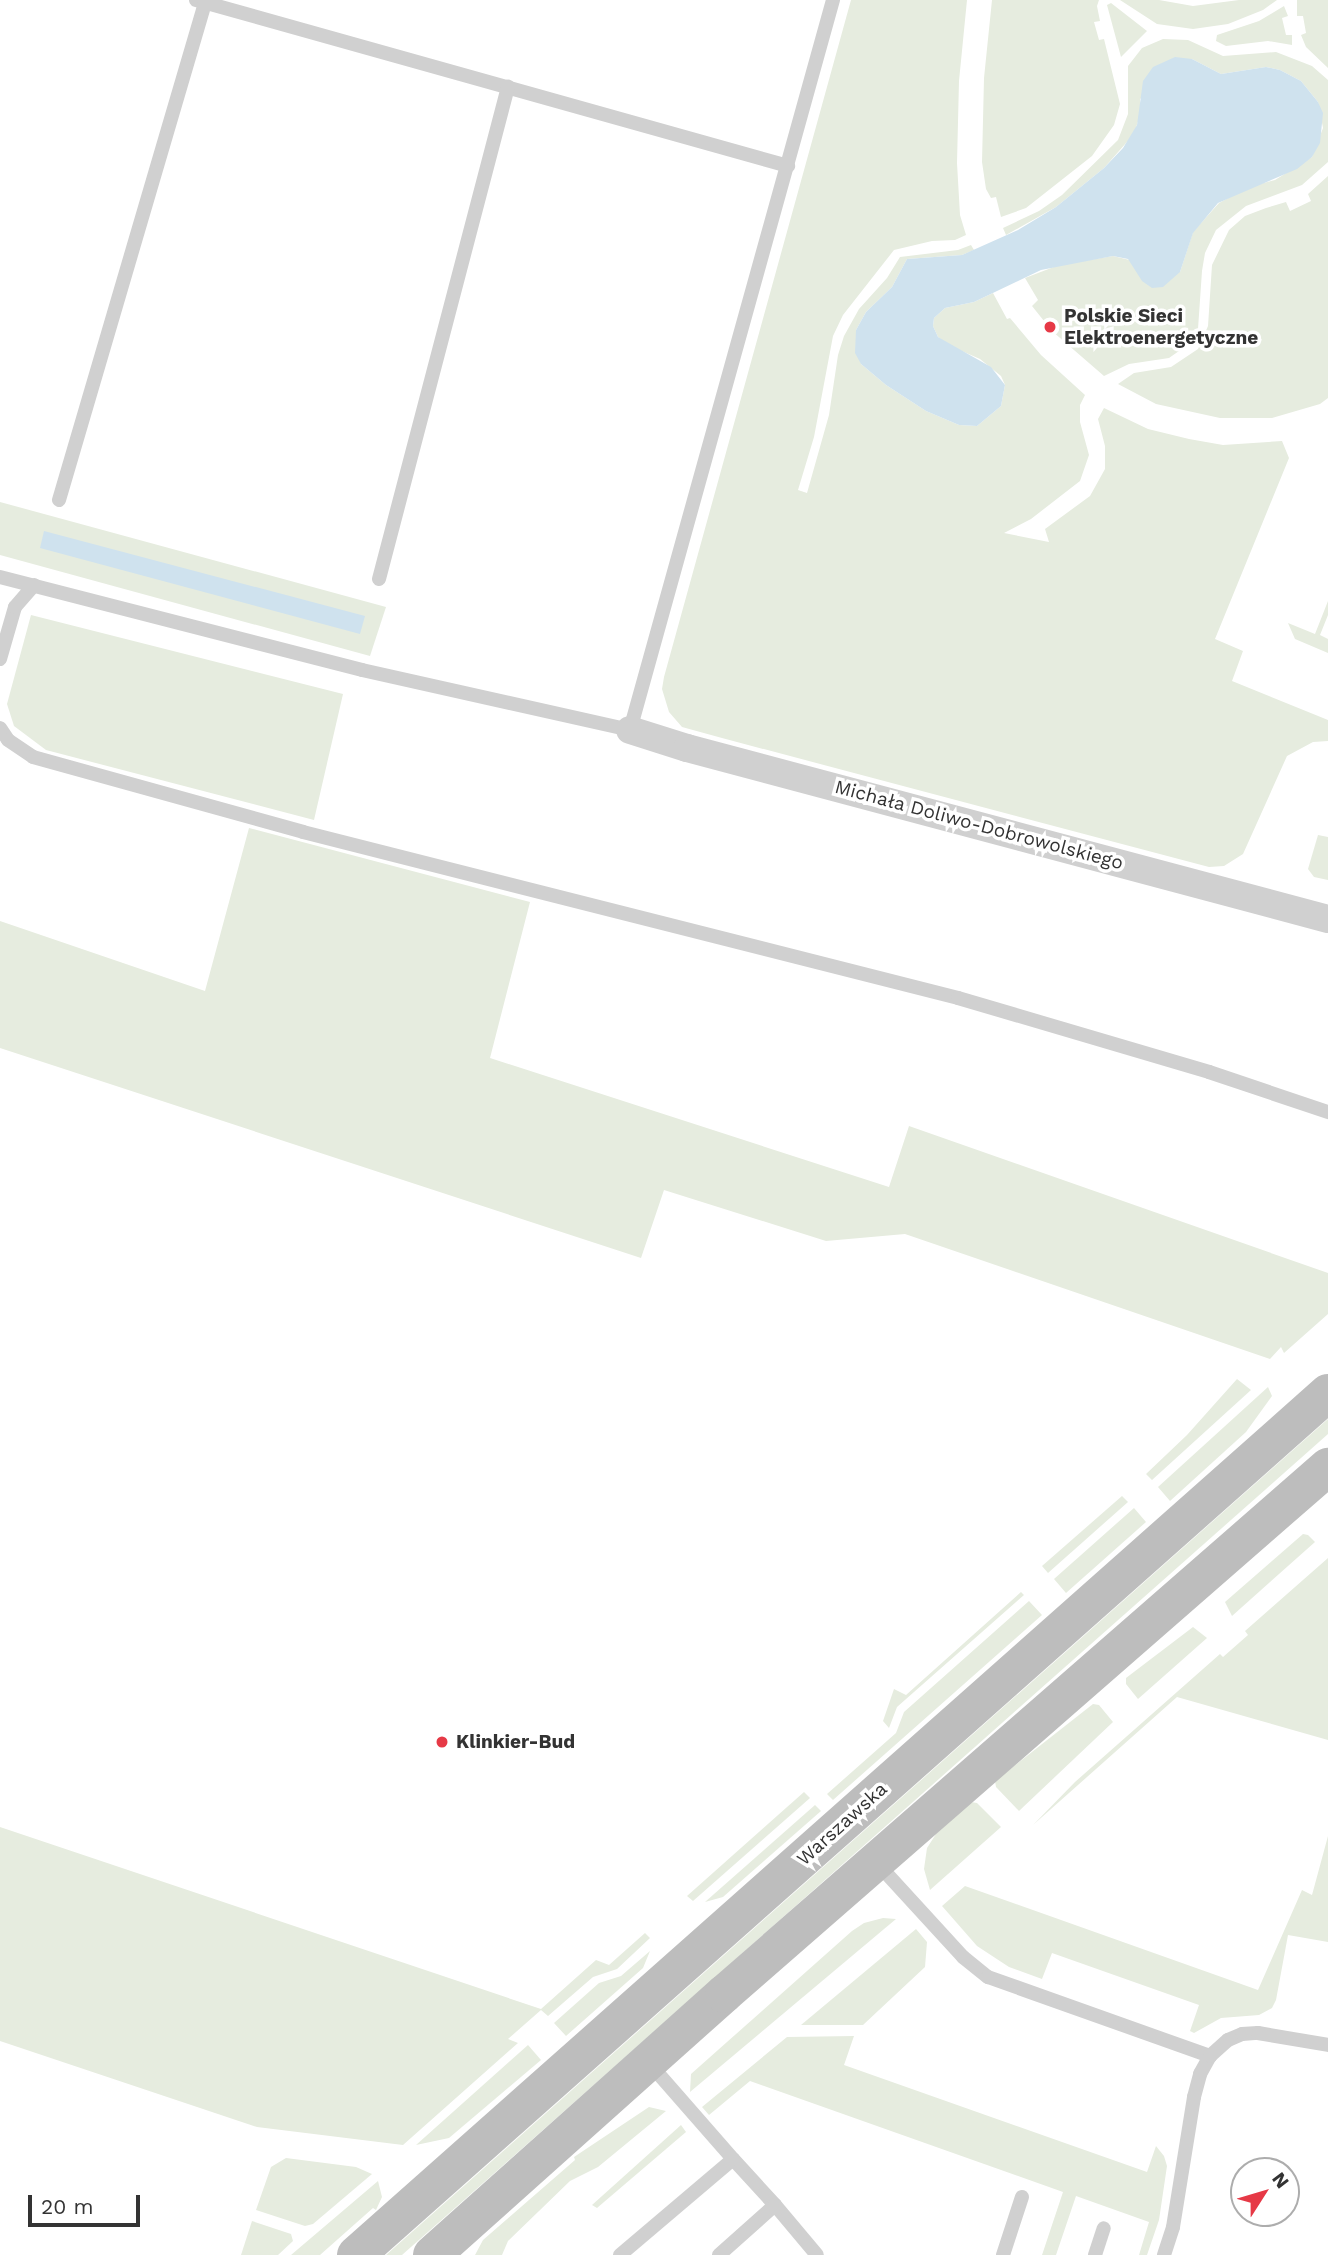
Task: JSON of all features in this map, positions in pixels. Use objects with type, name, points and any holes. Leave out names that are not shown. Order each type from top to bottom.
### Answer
[{"type":"main road","name":"Warszawska","points":[[356,2255],[1328,1393]]},
{"type":"main road","points":[[439,2253],[648,2062],[1328,1467]]},
{"type":"street","name":"Michała Doliwo-Dobrowolskiego","points":[[631,730],[687,748],[1328,919]]},
{"type":"lane","points":[[0,577],[362,670],[631,730],[833,0]]},
{"type":"lane","points":[[59,500],[200,1],[788,166]]},
{"type":"lane","points":[[379,579],[508,87]]},
{"type":"lane","points":[[0,659],[15,607],[34,586]]},
{"type":"lane","points":[[0,727],[8,740],[33,757],[303,832],[958,998],[1209,1072],[1328,1112]]},
{"type":"lane","points":[[876,1862],[963,1957],[988,1977],[1210,2056]]},
{"type":"lane","points":[[1164,2255],[1173,2227],[1200,2074],[1210,2056],[1227,2040],[1242,2034],[1258,2033],[1328,2045]]},
{"type":"lane","points":[[648,2062],[817,2255]]},
{"type":"lane","points":[[620,2255],[733,2159]]},
{"type":"lane","points":[[1003,2255],[1022,2197]]},
{"type":"lane","points":[[719,2255],[775,2205]]},
{"type":"lane","points":[[1095,2255],[1104,2228]]},
{"type":"shaded area","points":[[851,0],[967,0],[959,81],[957,163],[960,215],[966,235],[955,240],[932,241],[894,250],[843,315],[833,336],[814,437],[798,490],[807,493],[829,415],[838,355],[844,336],[859,309],[887,278],[900,257],[958,250],[971,245],[974,250],[962,255],[907,259],[892,287],[866,312],[856,330],[861,364],[886,385],[926,411],[959,425],[977,426],[1001,406],[1005,385],[1001,376],[980,359],[948,345],[938,337],[933,326],[934,318],[945,308],[974,302],[993,293],[1007,319],[1010,318],[1041,355],[1085,395],[1080,405],[1080,422],[1089,455],[1080,481],[1031,519],[1004,533],[1049,542],[1045,529],[1090,496],[1105,469],[1105,446],[1098,419],[1104,408],[1148,429],[1189,439],[1223,445],[1282,441],[1289,458],[1215,639],[1243,651],[1232,681],[1328,720],[1328,741],[1313,742],[1287,756],[1243,854],[1224,866],[1209,867],[682,727],[669,712],[662,689],[664,677]]},
{"type":"shaded area","points":[[992,0],[1099,0],[1097,6],[1100,21],[1094,22],[1099,40],[1104,39],[1120,104],[1114,125],[1092,156],[1026,208],[1001,217],[996,197],[991,198],[986,189],[982,162],[984,78]]},
{"type":"shaded area","points":[[1120,0],[1159,0],[1193,6],[1239,0],[1277,0],[1263,10],[1228,24],[1193,29],[1157,24]]},
{"type":"shaded area","points":[[1297,0],[1328,0],[1328,68],[1306,47],[1301,35],[1306,33],[1303,16],[1297,16]]},
{"type":"shaded area","points":[[1111,3],[1147,31],[1121,57],[1107,5]]},
{"type":"shaded area","points":[[1284,6],[1288,16],[1282,18],[1286,35],[1292,35],[1292,45],[1268,41],[1226,46],[1216,41],[1217,35],[1259,21]]},
{"type":"shaded area","points":[[1163,39],[1188,40],[1223,56],[1276,52],[1312,66],[1328,80],[1328,162],[1302,185],[1246,206],[1216,230],[1205,253],[1198,329],[1189,344],[1169,358],[1129,364],[1104,376],[1052,331],[1032,306],[1038,300],[1025,278],[1059,265],[1113,256],[1180,272],[1193,232],[1219,203],[1249,187],[1275,180],[1312,157],[1323,128],[1318,102],[1301,81],[1280,70],[1266,67],[1221,74],[1192,59],[1140,99],[1140,115],[1134,134],[1104,168],[1056,207],[1006,235],[1003,228],[1039,211],[1062,195],[1118,140],[1128,114],[1128,66],[1142,48]]},
{"type":"shaded area","points":[[1328,176],[1328,398],[1320,404],[1272,418],[1220,418],[1156,404],[1118,384],[1134,373],[1171,367],[1198,349],[1208,326],[1212,265],[1229,230],[1245,216],[1266,208],[1286,202],[1290,211],[1311,201],[1308,194]]},
{"type":"shaded area","points":[[0,502],[386,607],[370,656],[0,555]]},
{"type":"shaded area","points":[[1328,601],[1328,615],[1320,635],[1328,639],[1328,653],[1295,639],[1288,623],[1315,634]]},
{"type":"shaded area","points":[[31,615],[343,694],[314,820],[46,750],[14,726],[7,704]]},
{"type":"shaded area","points":[[249,828],[530,902],[490,1058],[889,1187],[909,1126],[1328,1273],[1328,1314],[1284,1353],[1281,1347],[1270,1359],[905,1234],[826,1241],[664,1190],[641,1258],[0,1048],[0,921],[205,991]]},
{"type":"shaded area","points":[[1318,835],[1328,837],[1328,880],[1314,877],[1308,869]]},
{"type":"shaded area","points":[[1237,1379],[1251,1390],[1152,1480],[1146,1474],[1187,1435]]},
{"type":"shaded area","points":[[1268,1387],[1272,1396],[1246,1432],[1170,1501],[1158,1487]]},
{"type":"shaded area","points":[[1328,1419],[1328,1434],[402,2255],[386,2255]]},
{"type":"shaded area","points":[[1122,1496],[1128,1502],[1048,1573],[1042,1566]]},
{"type":"shaded area","points":[[1134,1508],[1146,1522],[1066,1593],[1054,1579]]},
{"type":"shaded area","points":[[1303,1534],[1315,1542],[1232,1616],[1225,1602]]},
{"type":"shaded area","points":[[1328,1558],[1328,1740],[1177,1697],[1033,1825],[1075,1782],[1220,1654],[1223,1657],[1248,1635],[1245,1631]]},
{"type":"shaded area","points":[[1021,1592],[1024,1595],[897,1707],[889,1728],[883,1721],[894,1689],[906,1695]]},
{"type":"shaded area","points":[[1029,1601],[1042,1615],[833,1800],[827,1794],[896,1733],[904,1712]]},
{"type":"shaded area","points":[[1193,1627],[1207,1638],[1138,1699],[1126,1684],[1126,1678]]},
{"type":"shaded area","points":[[1093,1704],[1099,1705],[1113,1722],[1019,1811],[996,1787],[995,1781]]},
{"type":"shaded area","points":[[804,1792],[810,1798],[693,1901],[687,1896]]},
{"type":"shaded area","points":[[971,1802],[977,1803],[1001,1827],[930,1890],[924,1869],[927,1848],[936,1834]]},
{"type":"shaded area","points":[[815,1805],[821,1811],[723,1897],[705,1902]]},
{"type":"shaded area","points":[[0,1827],[541,2009],[596,1960],[609,1965],[645,1933],[650,1938],[617,1969],[593,1977],[548,2016],[541,2010],[508,2039],[518,2043],[403,2145],[257,2127],[0,2041]]},
{"type":"shaded area","points":[[1328,1836],[1328,1942],[1288,1935],[1276,2000],[1272,2008],[1259,2015],[1221,2018],[1194,2033],[1190,2031],[1199,2005],[1052,1953],[1042,1979],[1009,1967],[977,1946],[942,1906],[965,1886],[1258,1990],[1302,1890],[1312,1895]]},
{"type":"shaded area","points":[[883,1918],[896,1919],[690,2092],[691,2074],[852,1931],[864,1923]]},
{"type":"shaded area","points":[[916,1929],[927,1942],[925,1967],[863,2025],[801,2025]]},
{"type":"shaded area","points":[[650,1951],[643,1968],[566,2036],[554,2023],[599,1983],[621,1976]]},
{"type":"shaded area","points":[[854,2036],[844,2065],[1147,2172],[1156,2146],[1164,2156],[1167,2166],[1159,2220],[1147,2255],[1139,2255],[1149,2222],[1076,2196],[1056,2255],[1042,2255],[1063,2192],[750,2081],[709,2115],[702,2107],[787,2037]]},
{"type":"shaded area","points":[[528,2045],[541,2060],[449,2138],[416,2145]]},
{"type":"shaded area","points":[[649,2107],[666,2111],[598,2167],[570,2181],[508,2241],[502,2255],[475,2255],[483,2240],[575,2160],[574,2157]]},
{"type":"shaded area","points":[[681,2125],[686,2132],[597,2208],[592,2205]]},
{"type":"shaded area","points":[[286,2158],[356,2167],[372,2174],[313,2224],[305,2226],[256,2210],[271,2167]]},
{"type":"shaded area","points":[[378,2181],[382,2197],[376,2210],[373,2208],[320,2255],[291,2255]]},
{"type":"shaded area","points":[[252,2221],[291,2234],[293,2241],[278,2255],[241,2255]]},
{"type":"water","points":[[1175,57],[1192,59],[1221,74],[1266,67],[1280,70],[1301,81],[1318,102],[1323,113],[1320,143],[1312,157],[1297,169],[1218,203],[1193,233],[1180,272],[1163,287],[1152,288],[1142,281],[1128,259],[1113,256],[1041,270],[974,302],[945,308],[934,318],[933,326],[938,337],[991,367],[1005,385],[1001,406],[977,426],[959,425],[926,411],[886,385],[861,364],[855,353],[856,330],[866,312],[892,287],[907,259],[962,255],[1018,230],[1056,207],[1104,168],[1123,148],[1137,125],[1143,81],[1153,67]]},
{"type":"water","points":[[44,531],[365,616],[360,634],[40,548]]},
{"type":"place","name":"Polskie Sieci Elektroenergetyczne","points":[[1050,327]]},
{"type":"place","name":"Klinkier-Bud","points":[[442,1742]]}]
